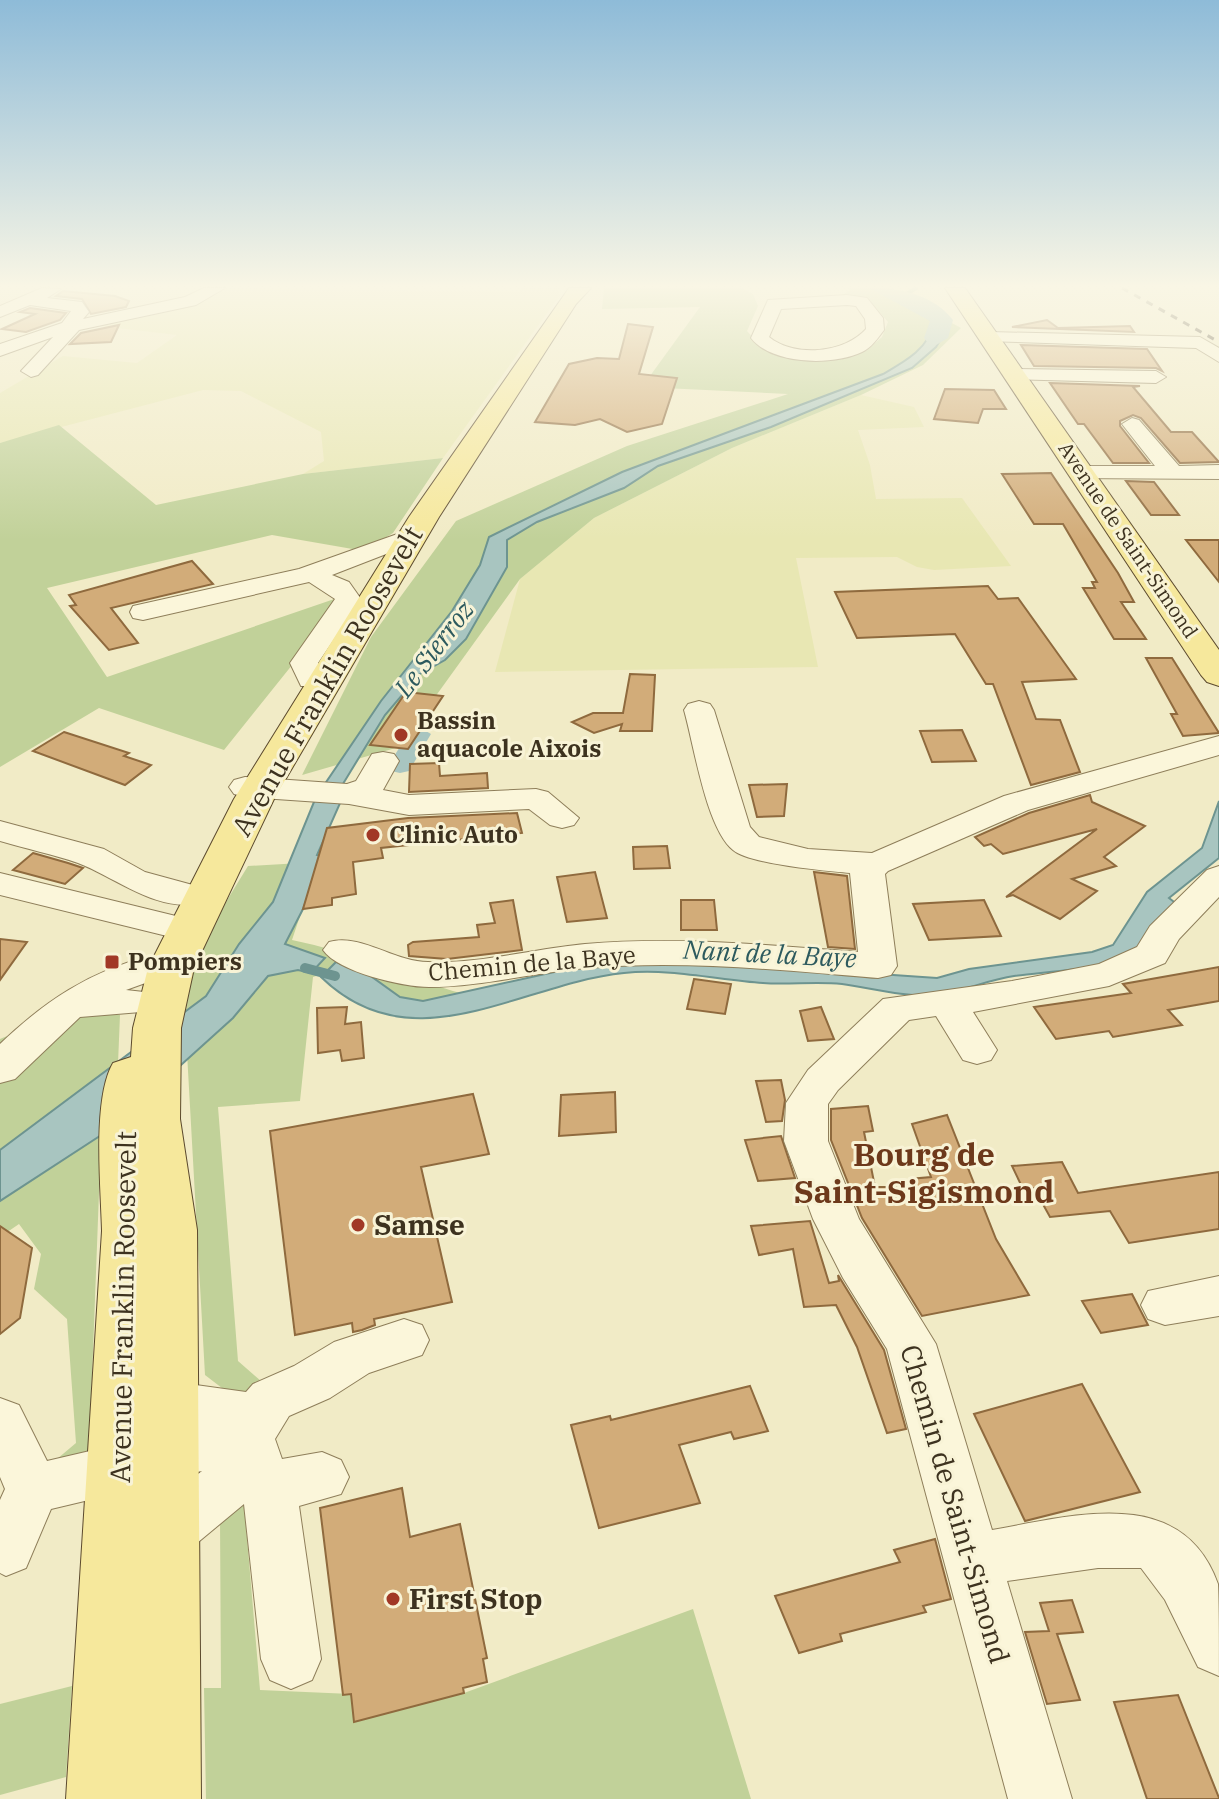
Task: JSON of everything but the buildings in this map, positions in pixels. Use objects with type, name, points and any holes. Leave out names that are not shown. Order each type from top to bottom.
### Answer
[{"type":"main road","points":[[396,553],[520,372]]},
{"type":"main road","name":"Avenue de Saint-Simond","points":[[1015,372],[1219,675]]},
{"type":"main road","name":"Avenue Franklin Roosevelt","points":[[162,1799],[165,1534],[128,1282],[140,1128],[144,1011],[179,911],[270,788],[311,680],[396,553]]},
{"type":"main road","name":"Avenue Franklin Roosevelt","points":[[144,1011],[171,968],[396,553]]},
{"type":"main road","name":"Avenue Franklin Roosevelt","points":[[105,1799],[151,1442],[169,1230],[140,1128]]},
{"type":"street","points":[[1017,375],[1156,377]]},
{"type":"street","points":[[1132,424],[1172,472]]},
{"type":"street","points":[[1083,473],[1219,472]]},
{"type":"street","points":[[319,573],[376,553],[396,553]]},
{"type":"street","points":[[143,612],[396,553]]},
{"type":"street","points":[[311,680],[304,663],[348,599],[340,588],[319,573]]},
{"type":"street","points":[[699,710],[734,829],[747,845],[808,859],[876,864],[1016,803],[1219,745]]},
{"type":"street","points":[[349,794],[368,788],[383,761]]},
{"type":"street","points":[[270,788],[349,794],[409,805],[536,799],[562,818]]},
{"type":"street","points":[[0,831],[92,856],[133,879],[179,911]]},
{"type":"street","name":"Chemin de la Baye","points":[[342,950],[397,972],[430,975],[586,956],[691,951],[878,966],[867,871],[876,864]]},
{"type":"street","name":"Chemin de Saint-Simond","points":[[1040,1799],[911,1344],[860,1265],[836,1219],[806,1141],[807,1103],[889,999],[948,1003],[1109,974],[1152,955],[1163,934],[1219,877]]},
{"type":"street","points":[[0,884],[179,911]]},
{"type":"street","points":[[0,1069],[59,1010],[91,1001],[144,1011]]},
{"type":"street","points":[[948,1003],[977,1050]]},
{"type":"street","points":[[1165,1305],[1219,1296]]},
{"type":"street","points":[[291,1659],[257,1451],[271,1400],[312,1382],[406,1350]]},
{"type":"street","points":[[0,1421],[33,1489],[16,1533],[6,1549]]},
{"type":"street","points":[[151,1442],[147,1486],[147,1654],[164,1690]]},
{"type":"street","points":[[33,1489],[151,1442],[257,1451],[322,1477]]},
{"type":"street","points":[[165,1534],[257,1451]]},
{"type":"street","points":[[972,1561],[1131,1538],[1157,1545],[1184,1577],[1200,1615],[1219,1646]]},
{"type":"green space","points":[[36,372],[505,372],[443,458],[303,474],[324,461],[321,432],[241,391],[203,390],[0,443],[0,393]]},
{"type":"green space","points":[[653,372],[909,372],[732,448],[594,518],[520,579],[399,747],[302,775],[371,637],[456,521],[627,446],[788,394],[642,387]]},
{"type":"green space","points":[[861,395],[914,407],[924,427],[858,430],[870,465],[876,499],[962,498],[1011,566],[934,570],[917,567],[897,557],[796,558],[818,667],[495,672],[520,579],[594,518],[732,448]]},
{"type":"green space","points":[[59,425],[156,505],[303,474],[443,458],[393,533],[364,551],[272,535],[47,588],[107,677],[349,594],[224,750],[99,708],[0,767],[0,443]]},
{"type":"green space","points":[[318,862],[292,940],[336,951],[464,994],[423,1001],[400,997],[374,978],[326,973],[313,977],[300,1101],[218,1107],[238,1361],[261,1381],[235,1398],[205,1375],[184,999],[197,949],[248,866]]},
{"type":"green space","points":[[80,1006],[120,1015],[118,1064],[100,1166],[89,1458],[57,1459],[76,1443],[67,1319],[34,1289],[41,1254],[19,1224],[0,1237],[0,1039]]},
{"type":"green space","points":[[243,1491],[260,1690],[351,1694],[355,1721],[464,1693],[693,1609],[751,1799],[206,1799],[204,1688],[221,1688],[220,1519]]},
{"type":"green space","points":[[72,1686],[66,1777],[0,1795],[0,1704]]},
{"type":"water","name":"Le Sierroz","points":[[903,372],[771,427],[658,466],[624,488],[537,522],[507,540],[507,567],[466,639],[445,660],[420,674],[385,715],[338,792],[341,801],[317,855],[322,856],[303,909],[285,944],[325,958],[311,973],[298,970],[268,976],[233,1018],[109,1130],[0,1201],[0,1150],[206,996],[239,944],[273,902],[316,797],[381,701],[452,611],[480,565],[489,537],[622,472],[883,374]]},
{"type":"water","points":[[1219,801],[1219,858],[1169,898],[1178,905],[1138,950],[1127,957],[1097,966],[1014,976],[932,995],[832,983],[746,982],[676,973],[624,973],[585,980],[468,1012],[430,1018],[393,1016],[356,1003],[321,977],[336,962],[365,972],[400,997],[423,1001],[577,967],[690,961],[937,978],[969,969],[1092,952],[1113,945],[1147,892],[1202,848]]},
{"type":"waterway","points":[[400,766],[419,734]]},
{"type":"waterway","name":"Nant de la Baye","points":[[305,968],[335,976]]},
{"type":"place","name":"Bassin aquacole Aixois","points":[[401,735]]},
{"type":"place","name":"Clinic Auto","points":[[373,835]]},
{"type":"place","name":"Pompiers","points":[[112,962]]},
{"type":"place","name":"Samse","points":[[358,1225]]},
{"type":"place","name":"First Stop","points":[[393,1599]]},
{"type":"district","name":"Bourg de Saint-Sigismond","points":[[924,1174]]}]
